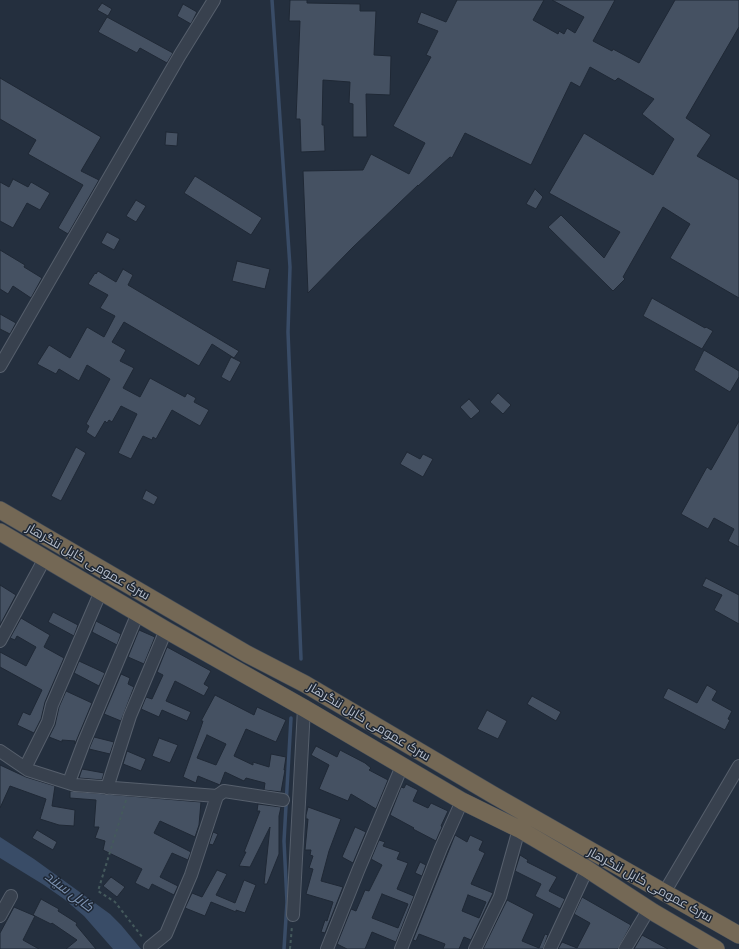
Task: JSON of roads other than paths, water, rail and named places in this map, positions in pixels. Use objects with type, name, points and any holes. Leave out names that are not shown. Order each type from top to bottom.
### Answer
[{"type":"highway","name":"سرک عمومی کابل ننگرهار","points":[[0,510],[247,654],[305,684],[495,796],[739,935]]},
{"type":"highway","name":"سرک عمومی کابل ننگرهار","points":[[0,532],[462,801],[519,829],[586,869],[651,911],[716,949]]},
{"type":"highway","points":[[651,911],[664,893]]},
{"type":"street","points":[[0,366],[180,55],[214,0]]},
{"type":"street","points":[[0,641],[45,558]]},
{"type":"street","points":[[25,768],[48,722],[52,705],[101,591]]},
{"type":"street","points":[[69,782],[84,742],[138,613]]},
{"type":"street","points":[[107,788],[130,716],[166,630]]},
{"type":"street","points":[[293,915],[304,708]]},
{"type":"street","points":[[0,751],[28,770],[75,784],[107,788],[217,796]]},
{"type":"street","points":[[328,949],[358,871],[402,766]]},
{"type":"street","points":[[664,893],[739,766]]},
{"type":"street","points":[[151,948],[166,934],[192,875],[217,796],[224,791],[283,800]]},
{"type":"street","points":[[401,949],[441,848],[462,801]]},
{"type":"street","points":[[476,949],[500,897],[519,829]]},
{"type":"street","points":[[550,949],[586,869]]},
{"type":"street","points":[[0,916],[12,896]]},
{"type":"street","points":[[625,949],[651,911]]},
{"type":"water","name":"کابل سيند","points":[[0,837],[34,859],[110,914],[141,949],[113,949],[84,916],[64,899],[0,858]]},
{"type":"waterway","points":[[272,0],[290,267],[288,332],[301,659]]},
{"type":"waterway","points":[[284,949],[287,902],[284,841],[291,718]]}]
